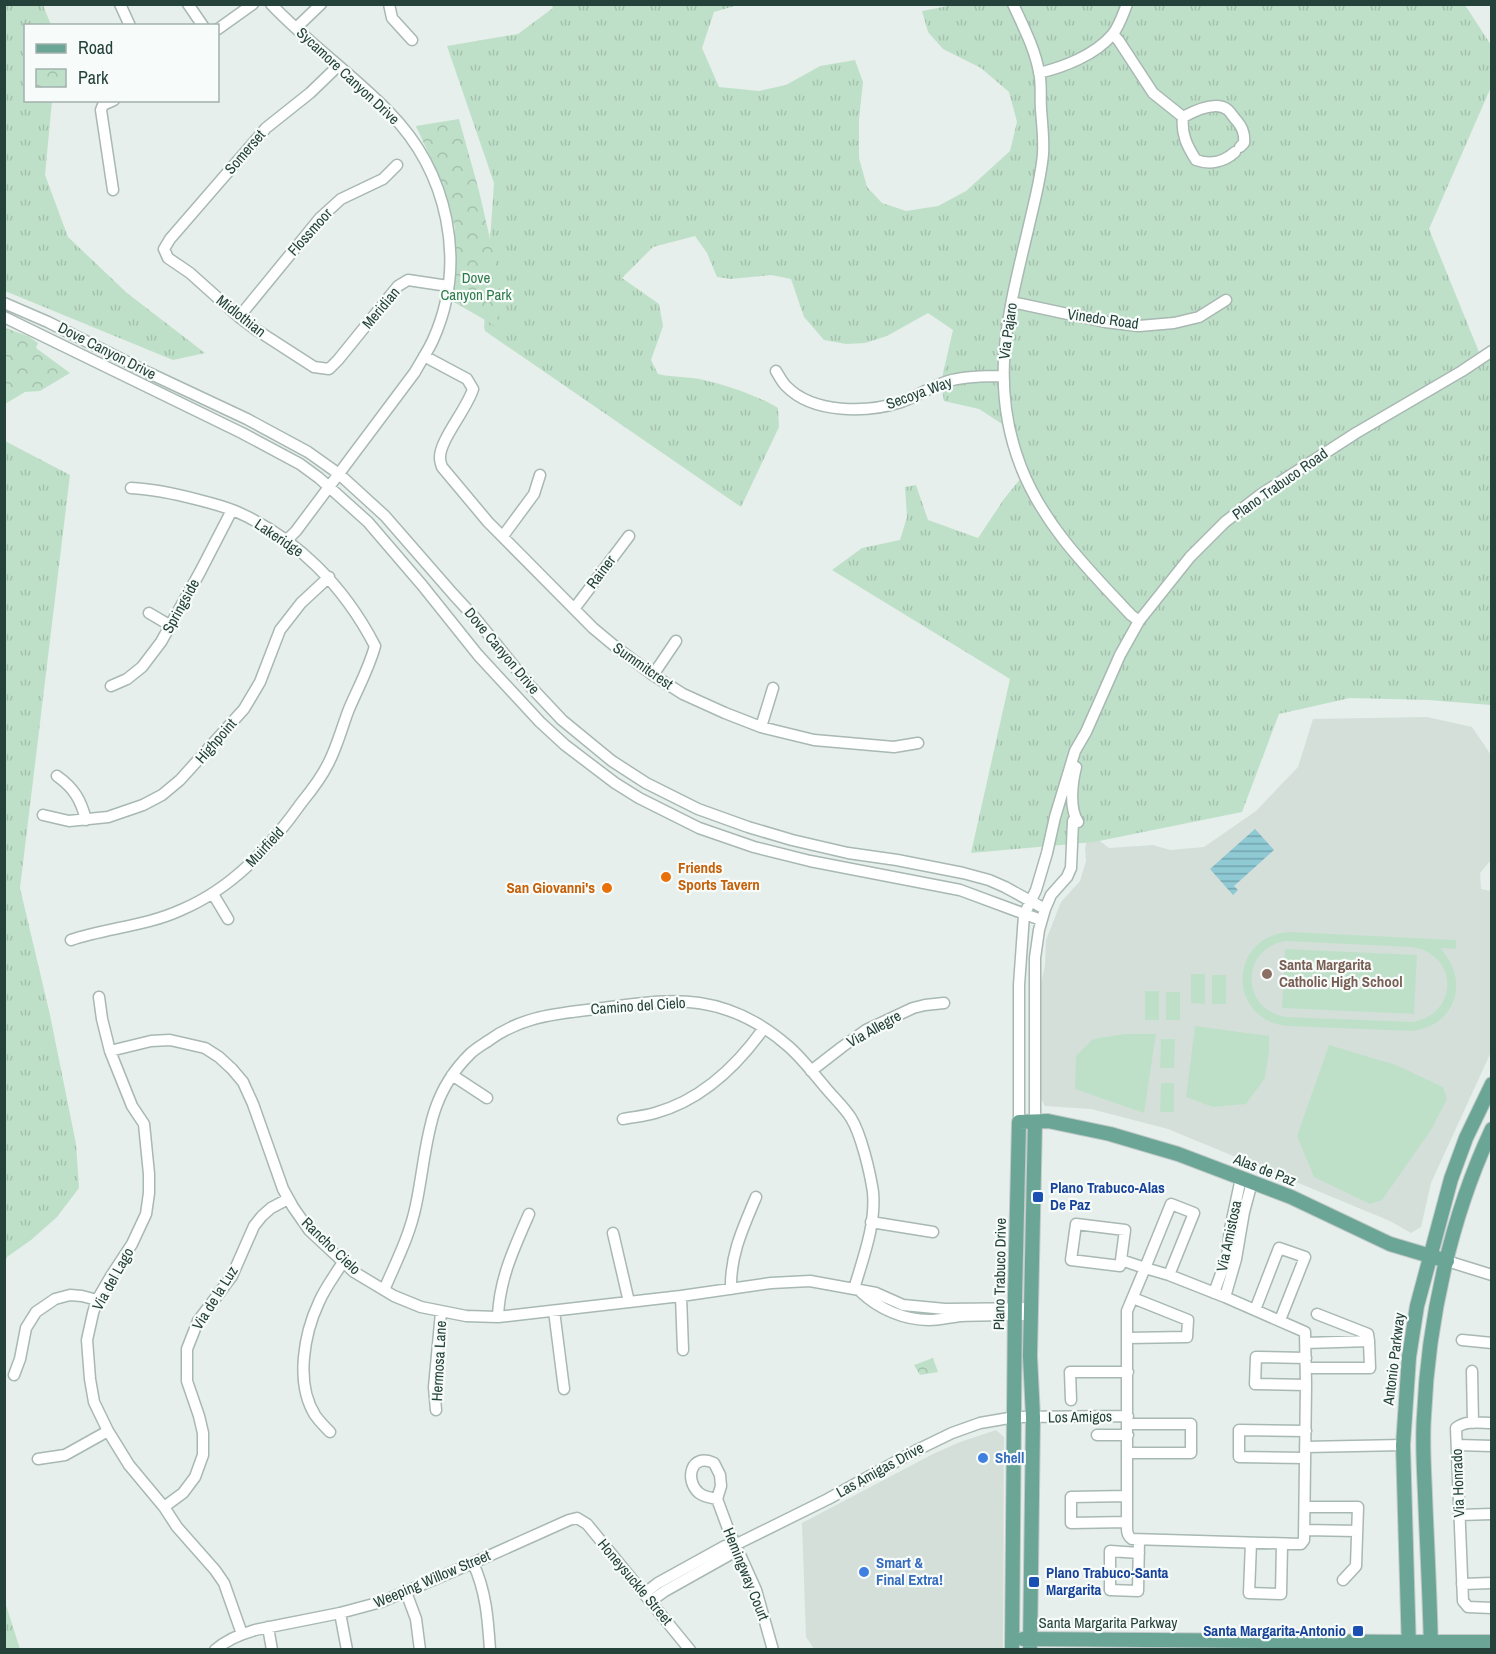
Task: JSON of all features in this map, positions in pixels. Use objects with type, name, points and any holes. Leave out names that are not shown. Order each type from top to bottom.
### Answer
[{"type":"main road","name":"Antonio Parkway","points":[[1408,1646],[1403,1445],[1409,1357],[1417,1306],[1451,1179],[1466,1138],[1491,1084]]},
{"type":"main road","name":"Alas de Paz","points":[[1019,1122],[1048,1121],[1110,1134],[1178,1154],[1291,1197],[1390,1244],[1447,1261]]},
{"type":"main road","name":"Plano Trabuco Drive","points":[[1012,1644],[1019,1122]]},
{"type":"main road","points":[[1030,1644],[1032,1417],[1030,1356],[1035,1122]]},
{"type":"main road","points":[[1431,1646],[1424,1417],[1428,1372],[1436,1311],[1447,1261],[1468,1187],[1491,1129]]},
{"type":"main road","name":"Santa Margarita Parkway","points":[[1012,1644],[1431,1646],[1491,1642]]},
{"type":"street","points":[[120,4],[128,24]]},
{"type":"street","points":[[188,4],[202,24]]},
{"type":"street","points":[[219,28],[253,4]]},
{"type":"street","name":"Sycamore Canyon Drive","points":[[271,4],[394,117],[417,145],[433,175],[445,212],[451,260],[444,309],[437,331],[415,372],[287,540]]},
{"type":"street","points":[[296,28],[321,4]]},
{"type":"street","points":[[389,4],[392,18],[412,40]]},
{"type":"street","name":"Via Pajaro","points":[[1013,4],[1040,73],[1043,154],[1039,182],[1006,325],[1003,376],[1005,408],[1012,440],[1035,498],[1060,537],[1139,621]]},
{"type":"street","points":[[1040,73],[1056,69],[1091,52],[1113,34],[1127,4]]},
{"type":"street","points":[[1113,34],[1153,93],[1183,117]]},
{"type":"street","name":"Somerset","points":[[164,249],[170,239],[266,128],[310,93],[338,66]]},
{"type":"street","points":[[110,102],[103,105],[101,110],[114,190]]},
{"type":"street","points":[[1209,107],[1227,109],[1244,132],[1244,143],[1229,157],[1218,162],[1204,163],[1196,160],[1186,145],[1183,117],[1209,107]]},
{"type":"street","name":"Flossmoor","points":[[238,317],[320,218],[341,199],[383,179],[397,165]]},
{"type":"street","name":"Midlothian","points":[[164,249],[168,258],[190,273],[238,317],[314,367],[329,369]]},
{"type":"street","name":"Meridian","points":[[329,369],[398,286],[408,280],[448,286]]},
{"type":"street","name":"Vinedo Road","points":[[1012,302],[1105,322],[1139,326],[1174,323],[1199,317],[1226,300]]},
{"type":"street","name":"Dove Canyon Drive","points":[[4,303],[48,322],[247,419],[308,452],[339,474],[385,516],[476,619],[530,686],[571,728],[612,761],[646,783],[698,809],[748,827],[838,851],[937,867],[989,880],[1045,909]]},
{"type":"street","name":"Dove Canyon Drive","points":[[4,316],[242,433],[300,464],[329,486],[368,522],[501,681],[551,733],[615,783],[639,798],[699,828],[754,847],[810,861],[960,890],[1041,920]]},
{"type":"street","name":"Plano Trabuco Road","points":[[1031,900],[1043,868],[1055,817],[1075,751],[1086,732],[1120,655],[1139,621],[1190,558],[1225,522],[1260,495],[1356,433],[1462,371],[1491,351]]},
{"type":"street","name":"Summitcrest","points":[[424,356],[467,379],[473,389],[470,400],[443,444],[439,457],[442,467],[488,522],[593,628],[616,648],[683,694],[761,727],[814,740],[850,744],[894,747],[918,743]]},
{"type":"street","name":"Secoya Way","points":[[776,371],[785,385],[795,394],[821,405],[853,410],[880,408],[901,402],[950,380],[1003,376]]},
{"type":"street","points":[[503,536],[534,494],[540,475]]},
{"type":"street","name":"Lakeridge","points":[[131,488],[152,489],[180,495],[232,510],[287,540],[329,577],[355,611],[375,646],[372,657]]},
{"type":"street","name":"Springside","points":[[111,686],[127,679],[142,667],[171,626],[232,510]]},
{"type":"street","name":"Rainer","points":[[574,609],[629,536]]},
{"type":"street","name":"Highpoint","points":[[43,815],[69,821],[108,817],[143,805],[162,795],[180,780],[244,709],[260,682],[280,630],[301,603],[329,577]]},
{"type":"street","points":[[438,606],[453,594]]},
{"type":"street","points":[[149,613],[171,626]]},
{"type":"street","points":[[653,675],[676,641]]},
{"type":"street","name":"Muirfield","points":[[71,940],[92,933],[156,920],[189,907],[213,894],[241,873],[286,825],[328,765],[348,711],[372,657]]},
{"type":"street","points":[[761,727],[773,688]]},
{"type":"street","name":"Plano Trabuco Road","points":[[1045,909],[1051,895],[1066,877],[1073,860],[1073,821],[1075,818],[1071,789],[1086,732]]},
{"type":"street","points":[[57,776],[69,785],[78,798],[86,820]]},
{"type":"street","points":[[213,894],[228,919]]},
{"type":"street","name":"Plano Trabuco Drive","points":[[1019,1122],[1019,984],[1024,915],[1031,900]]},
{"type":"street","points":[[1035,1122],[1035,958],[1045,909]]},
{"type":"street","name":"Via del Lago","points":[[99,997],[110,1051],[132,1106],[144,1124],[149,1192],[146,1214],[132,1244],[98,1300],[87,1340],[94,1402],[108,1431],[129,1465],[224,1583],[242,1634]]},
{"type":"street","name":"Camino del Cielo","points":[[384,1290],[404,1245],[416,1207],[429,1128],[437,1102],[452,1075],[471,1053],[499,1033],[523,1021],[555,1014],[667,1001],[701,1003],[724,1009],[740,1014],[764,1028],[789,1047],[851,1118],[862,1145],[873,1191],[869,1235],[857,1290]]},
{"type":"street","name":"Via Allegre","points":[[811,1071],[866,1030],[913,1008],[944,1003]]},
{"type":"street","points":[[623,1119],[655,1114],[700,1092],[725,1074],[748,1050],[764,1028]]},
{"type":"street","name":"Rancho Cielo","points":[[110,1051],[151,1041],[170,1040],[205,1048],[219,1057],[243,1082],[283,1189],[309,1230],[354,1272],[384,1290],[421,1307],[466,1316],[498,1317],[771,1283],[810,1281],[876,1293],[903,1310],[928,1320],[1015,1311]]},
{"type":"street","points":[[452,1075],[486,1098]]},
{"type":"street","name":"Via Amistosa","points":[[1220,1295],[1230,1229],[1246,1180]]},
{"type":"street","points":[[731,1289],[733,1259],[756,1197]]},
{"type":"street","name":"Via de la Luz","points":[[164,1508],[183,1493],[195,1477],[203,1455],[199,1416],[187,1381],[187,1349],[194,1330],[198,1321],[232,1276],[254,1226],[271,1208],[288,1199]]},
{"type":"street","points":[[1169,1275],[1194,1213],[1172,1204],[1127,1311],[1127,1534],[1130,1538],[1251,1544],[1304,1543],[1306,1343],[1370,1341]]},
{"type":"street","points":[[498,1317],[500,1288],[529,1214]]},
{"type":"street","points":[[871,1222],[933,1232]]},
{"type":"street","name":"Via Amistosa","points":[[1076,1224],[1125,1230],[1121,1260],[1120,1266],[1071,1260],[1076,1224]]},
{"type":"street","points":[[613,1233],[629,1302]]},
{"type":"street","points":[[1255,1310],[1279,1248],[1305,1257],[1280,1320]]},
{"type":"street","name":"Via Amistosa","points":[[1121,1260],[1169,1275],[1280,1320],[1305,1332],[1306,1343]]},
{"type":"street","name":"Alas de Paz","points":[[1447,1261],[1491,1275]]},
{"type":"street","points":[[330,1432],[315,1415],[308,1398],[303,1367],[307,1338],[319,1302],[343,1262]]},
{"type":"street","points":[[14,1375],[20,1359],[26,1328],[36,1312],[55,1299],[70,1295],[98,1300]]},
{"type":"street","points":[[681,1296],[683,1350]]},
{"type":"street","points":[[1127,1338],[1187,1337],[1188,1320],[1133,1298]]},
{"type":"street","points":[[928,1320],[930,1308]]},
{"type":"street","name":"Rancho Cielo","points":[[903,1310],[930,1308],[1032,1311]]},
{"type":"street","points":[[554,1311],[564,1389]]},
{"type":"street","name":"Hermosa Lane","points":[[436,1410],[434,1387],[441,1312]]},
{"type":"street","points":[[1306,1385],[1255,1384],[1256,1357],[1370,1368],[1368,1334],[1317,1314]]},
{"type":"street","points":[[1462,1340],[1491,1343]]},
{"type":"street","points":[[1472,1371],[1473,1423],[1491,1423]]},
{"type":"street","points":[[1071,1400],[1070,1372],[1128,1372]]},
{"type":"street","name":"Las Amigas Drive","points":[[648,1597],[679,1577],[731,1554],[735,1545],[952,1433],[980,1423],[1032,1417]]},
{"type":"street","name":"Los Amigos","points":[[1032,1417],[1128,1425]]},
{"type":"street","name":"Via Honrado","points":[[1473,1423],[1461,1423],[1456,1428],[1463,1601],[1468,1607],[1491,1608]]},
{"type":"street","points":[[1097,1435],[1128,1425],[1191,1424],[1191,1453],[1128,1453]]},
{"type":"street","points":[[1305,1458],[1239,1457],[1239,1430],[1306,1431]]},
{"type":"street","points":[[39,1459],[64,1455],[108,1431]]},
{"type":"street","points":[[1305,1447],[1403,1445]]},
{"type":"street","points":[[1457,1445],[1491,1446]]},
{"type":"street","points":[[1127,1496],[1071,1497],[1071,1523],[1127,1522]]},
{"type":"street","name":"Hemingway Court","points":[[717,1499],[756,1590],[773,1650]]},
{"type":"street","points":[[1305,1507],[1358,1507],[1356,1566],[1343,1580]]},
{"type":"street","points":[[1459,1515],[1491,1514]]},
{"type":"street","name":"Weeping Willow Street","points":[[215,1650],[242,1634],[381,1602],[577,1518]]},
{"type":"street","name":"Honeysuckle Street","points":[[577,1518],[587,1524],[690,1650]]},
{"type":"street","points":[[1304,1530],[1357,1531]]},
{"type":"street","points":[[1139,1540],[1139,1553],[1138,1591],[1110,1590],[1110,1551],[1139,1553]]},
{"type":"street","points":[[1251,1544],[1249,1593],[1281,1594],[1282,1544]]},
{"type":"street","points":[[473,1563],[487,1606],[490,1650]]},
{"type":"street","points":[[1462,1584],[1491,1583]]},
{"type":"street","points":[[405,1592],[416,1619],[420,1650]]},
{"type":"street","points":[[340,1613],[347,1650]]},
{"type":"street","points":[[268,1627],[272,1650]]},
{"type":"shaded area","name":"Santa Margarita Catholic High School","points":[[1427,717],[1472,727],[1491,755],[1491,860],[1480,873],[1481,889],[1491,891],[1491,1052],[1431,1183],[1421,1227],[1411,1233],[1390,1221],[1168,1129],[1091,1109],[1045,1106],[1041,1099],[1041,982],[1045,966],[1046,940],[1061,902],[1080,881],[1086,861],[1087,840],[1096,838],[1109,848],[1153,845],[1170,850],[1204,847],[1256,811],[1298,767],[1313,719]]},
{"type":"shaded area","points":[[996,1430],[1004,1437],[1003,1649],[814,1649],[806,1637],[802,1523],[933,1454]]},
{"type":"green space","points":[[958,4],[1465,5],[1491,45],[1491,87],[1429,229],[1481,357],[1491,356],[1491,705],[1428,700],[1350,698],[1279,714],[1242,812],[1094,842],[971,853],[1010,679],[832,570],[862,548],[900,540],[907,517],[905,487],[916,485],[928,520],[978,538],[1025,473],[1007,427],[979,409],[944,401],[941,382],[953,330],[928,313],[887,336],[865,343],[846,344],[824,340],[804,317],[791,279],[771,275],[731,279],[717,277],[707,253],[695,236],[653,247],[622,278],[659,304],[663,326],[651,360],[658,374],[712,382],[752,395],[778,408],[779,427],[741,507],[485,331],[494,183],[447,46],[518,34],[553,8],[552,5],[738,5],[714,12],[702,48],[719,87],[759,91],[786,85],[820,66],[855,60],[863,82],[859,119],[859,158],[867,187],[882,203],[906,211],[938,206],[966,191],[1010,151],[1017,122],[1009,92],[981,68],[943,49],[928,32],[922,11]]},
{"type":"green space","points":[[4,5],[43,5],[51,24],[24,24],[24,102],[52,102],[45,175],[68,237],[127,293],[205,353],[173,360],[5,291]]},
{"type":"green space","name":"Dove Canyon Park","points":[[459,119],[479,191],[500,282],[499,328],[452,301],[455,228],[443,185],[416,126]]},
{"type":"green space","points":[[5,328],[28,336],[38,343],[36,348],[70,373],[40,391],[25,392],[5,404]]},
{"type":"green space","points":[[5,441],[70,475],[20,888],[50,1015],[76,1144],[79,1188],[57,1217],[7,1257],[5,1263]]},
{"type":"green space","points":[[1291,932],[1456,940],[1456,949],[1440,948],[1455,973],[1454,998],[1449,1010],[1440,1019],[1429,1027],[1414,1031],[1287,1026],[1267,1020],[1253,1009],[1245,994],[1242,977],[1246,961],[1256,947],[1270,936]],"holes":[[[1285,941],[1411,947],[1427,952],[1438,960],[1445,971],[1447,983],[1445,996],[1439,1007],[1428,1016],[1413,1022],[1287,1017],[1272,1012],[1261,1004],[1254,993],[1253,967],[1259,956],[1270,947]]]},
{"type":"green space","points":[[1285,949],[1417,955],[1414,1014],[1282,1008]]},
{"type":"green space","points":[[1191,974],[1205,974],[1205,1004],[1191,1003]]},
{"type":"green space","points":[[1212,975],[1226,975],[1226,1004],[1212,1004]]},
{"type":"green space","points":[[1145,991],[1159,991],[1159,1020],[1145,1020]]},
{"type":"green space","points":[[1166,992],[1180,992],[1180,1020],[1166,1020]]},
{"type":"green space","points":[[1195,1026],[1269,1036],[1265,1078],[1246,1104],[1213,1107],[1186,1097]]},
{"type":"green space","points":[[1125,1034],[1156,1034],[1144,1113],[1075,1089],[1076,1056],[1093,1039]]},
{"type":"green space","points":[[1161,1039],[1175,1039],[1174,1068],[1160,1068]]},
{"type":"green space","points":[[1329,1045],[1396,1065],[1443,1087],[1447,1099],[1431,1130],[1382,1200],[1370,1204],[1314,1177],[1297,1136]]},
{"type":"green space","points":[[1161,1083],[1174,1083],[1174,1112],[1160,1112]]},
{"type":"green space","points":[[933,1358],[938,1372],[920,1375],[914,1365]]},
{"type":"green space","points":[[5,1602],[20,1649],[5,1649]]},
{"type":"water","points":[[1255,829],[1274,850],[1234,886],[1238,890],[1233,895],[1210,869]]},
{"type":"place","name":"Friends Sports Tavern","points":[[666,877]]},
{"type":"place","name":"San Giovanni's","points":[[607,888]]},
{"type":"place","name":"Santa Margarita Catholic High School","points":[[1267,974]]},
{"type":"place","name":"Plano Trabuco-Alas De Paz","points":[[1038,1197]]},
{"type":"place","name":"Shell","points":[[983,1458]]},
{"type":"place","name":"Smart & Final Extra!","points":[[864,1572]]},
{"type":"place","name":"Plano Trabuco-Santa Margarita","points":[[1034,1582]]},
{"type":"place","name":"Santa Margarita-Antonio","points":[[1358,1631]]}]
